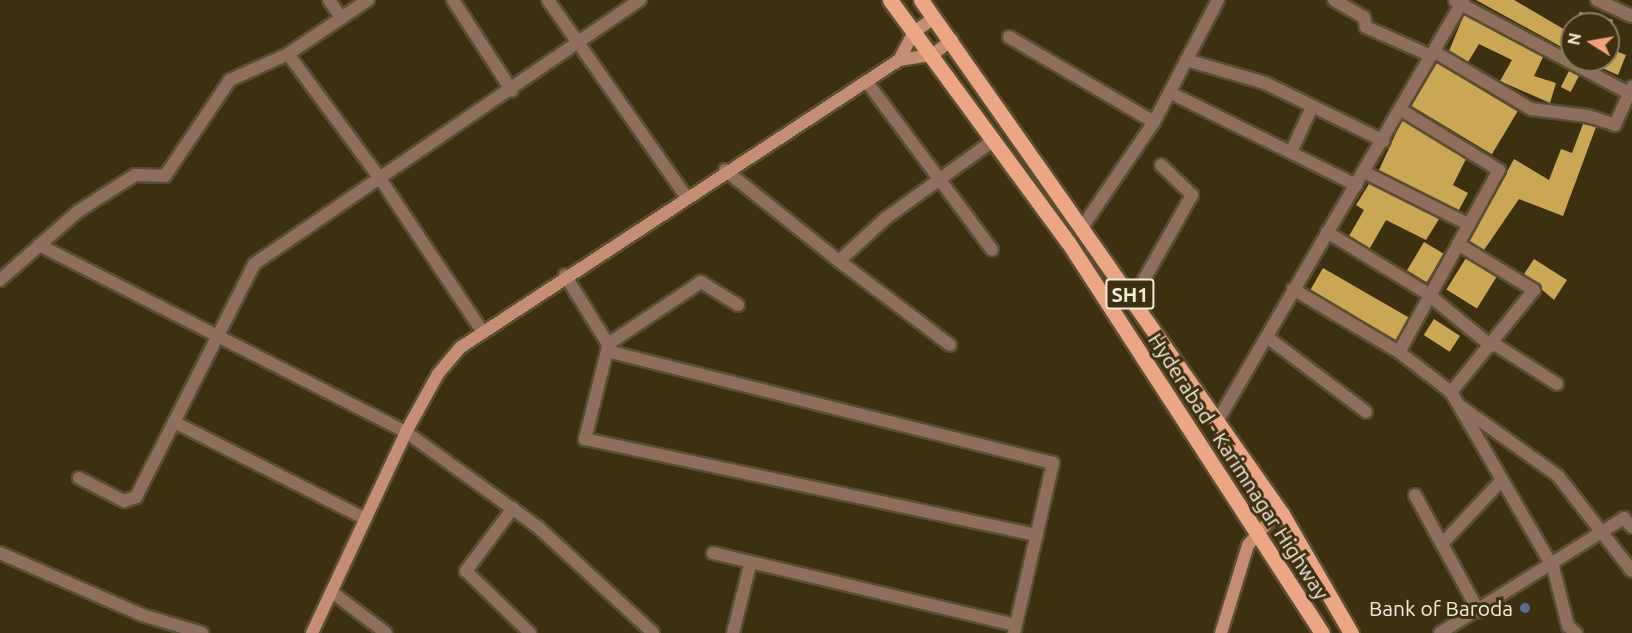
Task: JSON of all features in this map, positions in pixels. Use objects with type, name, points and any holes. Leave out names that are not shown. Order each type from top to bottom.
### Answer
[{"type":"main road","name":"Hyderabad - Karimnagar Highway","points":[[921,0],[952,40],[1218,420],[1279,510],[1351,633]]},
{"type":"main road","name":"Hyderabad - Karimnagar Highway","points":[[893,1],[1068,242],[1258,529],[1322,633]]},
{"type":"street","points":[[329,0],[341,18]]},
{"type":"street","points":[[0,280],[39,245],[135,175],[165,176],[230,80],[288,54],[368,0]]},
{"type":"street","points":[[453,0],[512,91]]},
{"type":"street","points":[[549,0],[581,41],[687,198]]},
{"type":"street","points":[[79,478],[124,501],[136,497],[254,264],[380,177],[512,91],[640,0]]},
{"type":"street","points":[[1083,226],[1154,122],[1218,0]]},
{"type":"street","points":[[1218,420],[1327,232],[1366,173],[1433,54],[1460,1],[1631,90],[1615,125],[1588,116],[1531,110],[1433,54],[1366,27],[1364,18],[1334,0]]},
{"type":"street","points":[[1597,0],[1632,16]]},
{"type":"street","points":[[899,60],[914,32],[934,18]]},
{"type":"street","points":[[1009,37],[1154,122]]},
{"type":"street","points":[[312,633],[333,593],[364,518],[406,432],[438,374],[482,331],[565,275],[687,198],[724,170],[899,60],[932,55],[952,40]]},
{"type":"street","points":[[288,54],[380,177],[482,331]]},
{"type":"street","points":[[1186,60],[1265,83],[1384,141]]},
{"type":"street","points":[[867,82],[938,181],[992,250]]},
{"type":"street","points":[[1171,93],[1356,185]]},
{"type":"street","points":[[1291,152],[1312,106]]},
{"type":"street","points":[[1399,352],[1428,294],[1499,170],[1401,110]]},
{"type":"street","points":[[839,261],[938,181],[994,140]]},
{"type":"street","points":[[1133,299],[1192,195],[1161,165]]},
{"type":"street","points":[[724,170],[950,345]]},
{"type":"street","points":[[1366,173],[1468,224]]},
{"type":"street","points":[[1327,232],[1428,294],[1492,345],[1557,384]]},
{"type":"street","points":[[1451,392],[1492,345],[1534,290],[1458,244]]},
{"type":"street","points":[[39,245],[406,432],[513,508],[653,633]]},
{"type":"street","points":[[565,275],[608,347],[1053,464],[1015,629],[712,554]]},
{"type":"street","points":[[738,305],[700,282],[608,347],[585,439],[1037,536]]},
{"type":"street","points":[[1293,289],[1399,352],[1451,392],[1500,482],[1553,567],[1568,626],[1576,633]]},
{"type":"street","points":[[1267,337],[1366,412]]},
{"type":"street","points":[[1458,404],[1558,476],[1601,537],[1632,571]]},
{"type":"street","points":[[174,422],[364,518]]},
{"type":"street","points":[[1442,544],[1500,482]]},
{"type":"street","points":[[1414,495],[1479,612]]},
{"type":"street","points":[[513,508],[465,571],[530,633]]},
{"type":"street","points":[[1225,629],[1258,529],[1279,510]]},
{"type":"street","points":[[1440,633],[1479,612],[1601,537],[1624,518],[1632,526]]},
{"type":"street","points":[[0,553],[142,615],[202,633]]},
{"type":"street","points":[[733,633],[750,565]]},
{"type":"street","points":[[333,593],[386,633]]},
{"type":"building","points":[[1476,0],[1514,0],[1560,27],[1560,46]]},
{"type":"building","points":[[1464,15],[1543,57],[1534,76],[1556,83],[1550,103],[1500,81],[1512,60],[1479,44],[1468,62],[1449,51]]},
{"type":"building","points":[[1620,53],[1626,55],[1620,70]]},
{"type":"building","points":[[1437,63],[1518,111],[1492,154],[1411,106]]},
{"type":"building","points":[[1568,72],[1579,76],[1571,92],[1561,87]]},
{"type":"building","points":[[1402,120],[1466,159],[1453,185],[1468,193],[1459,210],[1379,170]]},
{"type":"building","points":[[1583,124],[1596,127],[1563,216],[1519,199],[1484,250],[1469,241],[1514,159],[1549,180],[1561,149],[1572,153]]},
{"type":"building","points":[[1369,184],[1439,219],[1426,240],[1386,220],[1370,248],[1349,236],[1364,210],[1356,205]]},
{"type":"building","points":[[1424,242],[1444,254],[1427,282],[1407,270]]},
{"type":"building","points":[[1466,258],[1497,277],[1477,308],[1446,289]]},
{"type":"building","points":[[1534,259],[1567,280],[1554,300],[1524,274]]},
{"type":"building","points":[[1323,268],[1409,318],[1396,340],[1310,291]]},
{"type":"building","points":[[1434,319],[1460,336],[1450,352],[1424,335]]},
{"type":"place","name":"Bank of Baroda","points":[[1525,608]]}]
